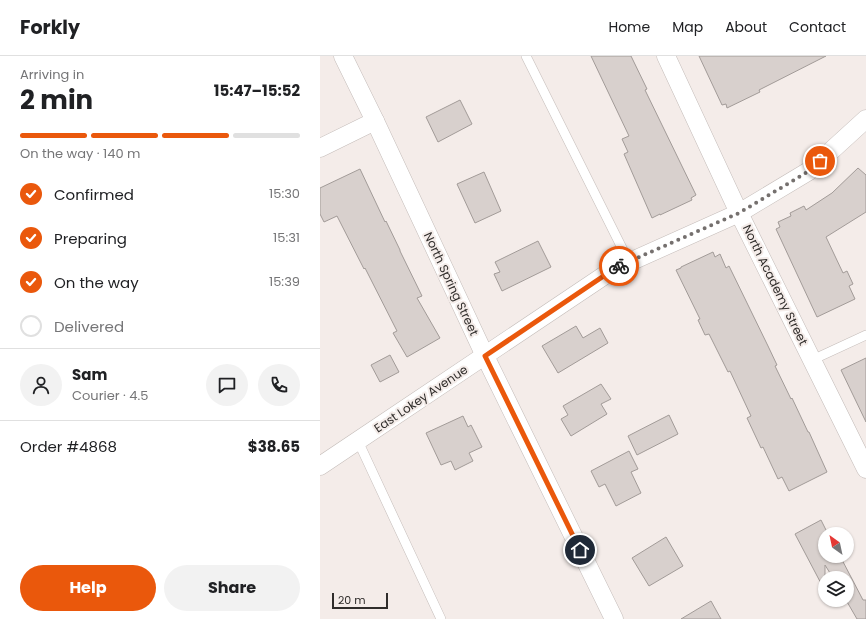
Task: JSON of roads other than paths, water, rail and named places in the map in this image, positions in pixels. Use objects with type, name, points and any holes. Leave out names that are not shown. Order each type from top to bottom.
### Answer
[{"type":"street","name":"North Spring Street","points":[[343,56],[485,356],[614,619]]},
{"type":"street","name":"North Academy Street","points":[[666,56],[739,213],[866,469]]},
{"type":"street","name":"East Lokey Avenue","points":[[320,466],[614,269],[739,213],[809,171],[866,119]]},
{"type":"street","points":[[320,148],[375,121]]},
{"type":"lane","points":[[526,56],[629,262]]},
{"type":"lane","points":[[812,360],[866,335]]},
{"type":"lane","points":[[358,441],[441,619]]}]
